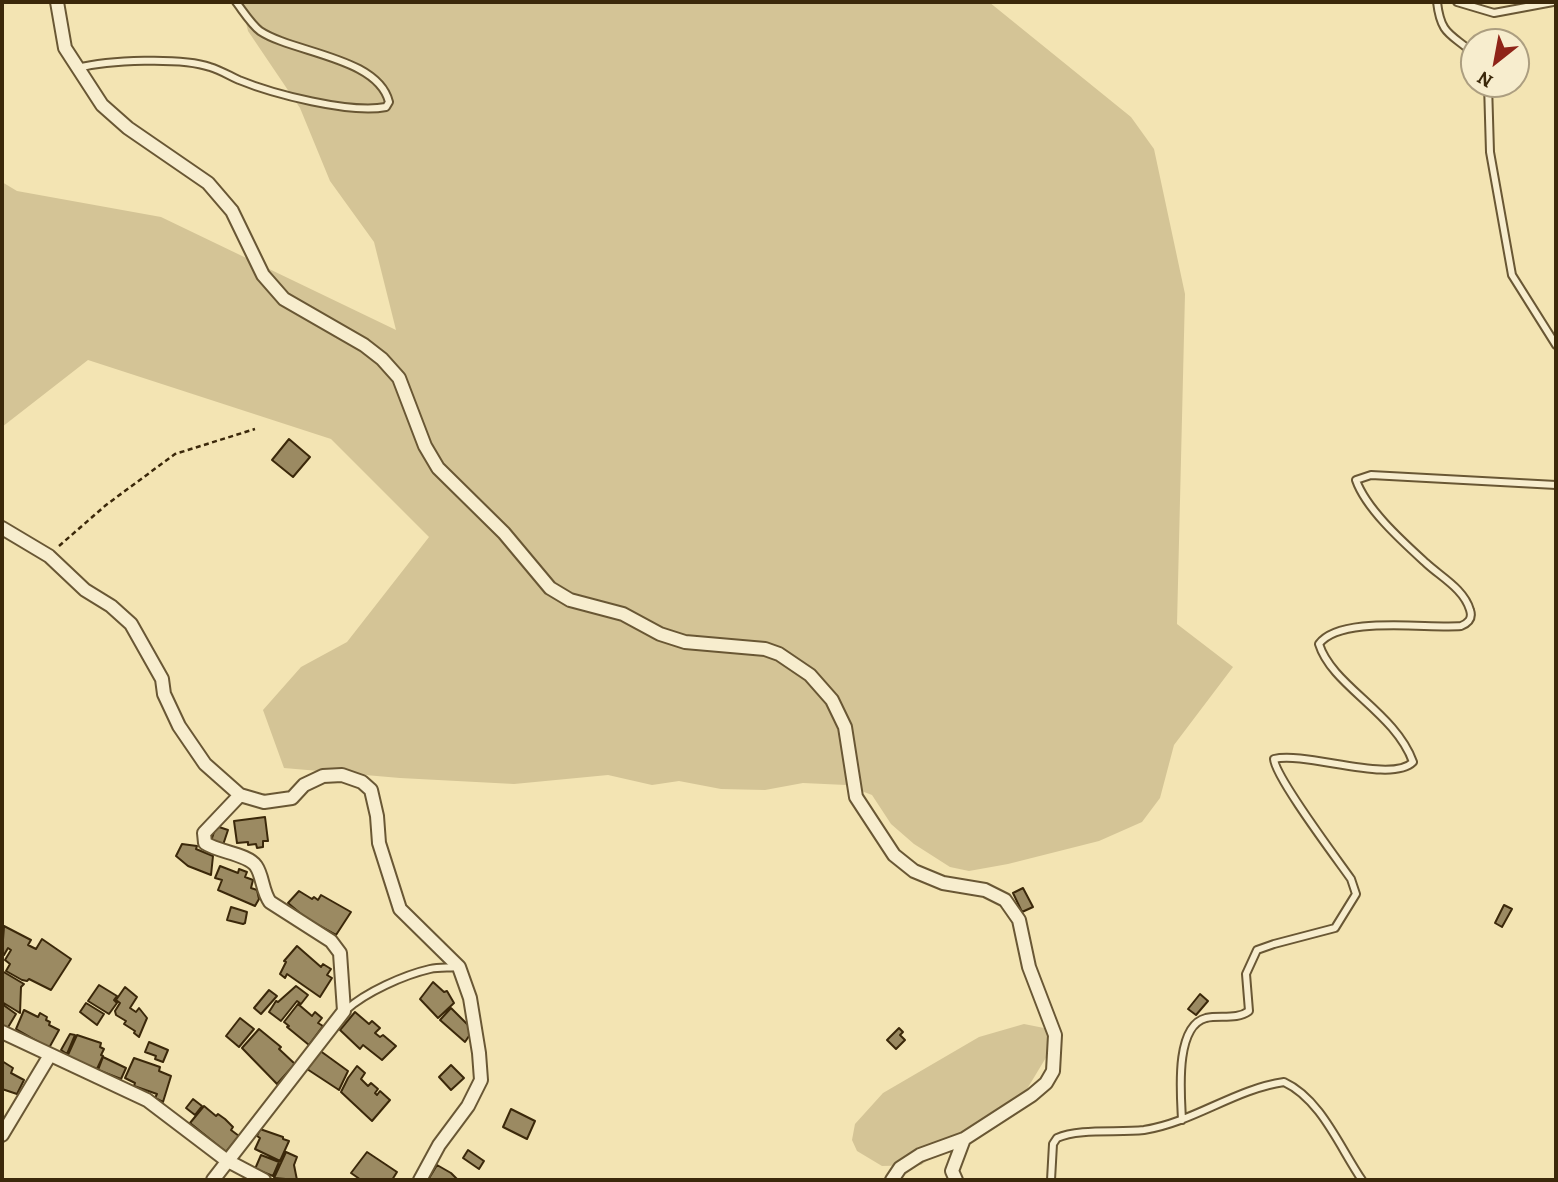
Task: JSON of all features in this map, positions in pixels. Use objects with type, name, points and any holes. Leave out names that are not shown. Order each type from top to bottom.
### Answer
[{"type":"street","points":[[57,2],[65,48],[102,105],[128,128],[208,183],[232,211],[263,275],[284,299],[364,345],[382,359],[399,378],[425,446],[438,468],[504,533],[550,588],[570,600],[623,614],[660,635],[685,642],[765,649],[779,654],[810,675],[832,700],[845,727],[856,797],[894,855],[923,875],[943,883],[985,890],[1005,900],[1019,919],[1030,967],[1055,1035],[1052,1071],[1046,1083],[1032,1095],[964,1139],[920,1155],[900,1168],[892,1180]]},
{"type":"street","points":[[2,528],[49,556],[85,590],[111,606],[131,624],[162,679],[164,694],[179,726],[205,764],[240,795],[264,802],[292,798],[304,785],[323,776],[342,775],[362,782],[371,790],[379,843],[400,909],[459,967],[474,1019],[481,1080],[468,1106],[439,1145],[420,1180]]},
{"type":"street","points":[[213,1180],[344,1011],[340,953],[331,941],[270,902],[257,867],[251,860],[205,843],[204,833],[240,795]]},
{"type":"street","points":[[2,1032],[147,1100],[226,1160],[264,1180]]},
{"type":"street","points":[[2,1135],[50,1055]]},
{"type":"street","points":[[956,1180],[952,1171],[964,1139]]},
{"type":"lane","points":[[78,68],[96,63],[180,62],[209,66],[261,88],[331,104],[376,109],[386,107],[389,102],[382,86],[364,73],[341,61],[270,36],[258,29],[236,2]]},
{"type":"lane","points":[[1437,2],[1439,20],[1448,34],[1460,43]]},
{"type":"lane","points":[[1457,2],[1494,13],[1553,2]]},
{"type":"lane","points":[[1488,98],[1490,152],[1512,275],[1556,345]]},
{"type":"lane","points":[[1182,1120],[1182,1061],[1190,1033],[1196,1023],[1205,1018],[1244,1015],[1249,1011],[1247,974],[1258,950],[1335,928],[1356,894],[1351,879],[1286,785],[1274,759],[1287,756],[1361,768],[1399,769],[1413,762],[1398,734],[1334,669],[1319,644],[1324,638],[1340,631],[1381,625],[1461,626],[1468,623],[1471,617],[1470,608],[1462,596],[1425,563],[1380,516],[1359,489],[1356,480],[1371,475],[1556,485]]},
{"type":"lane","points":[[344,1011],[357,1000],[410,976],[431,969],[459,967]]},
{"type":"lane","points":[[1051,1180],[1053,1144],[1057,1138],[1079,1132],[1110,1133],[1147,1129],[1182,1120],[1249,1092],[1284,1082],[1311,1103],[1362,1180]]},
{"type":"path","points":[[49,556],[106,505],[175,454],[255,429]]},
{"type":"shaded area","points":[[241,2],[989,2],[1131,117],[1154,149],[1185,294],[1177,624],[1233,667],[1174,745],[1160,798],[1142,822],[1099,841],[969,871],[950,867],[914,844],[891,824],[872,795],[846,785],[803,783],[765,790],[721,789],[679,781],[652,785],[608,775],[514,784],[284,768],[263,710],[301,667],[347,642],[429,537],[331,439],[88,360],[2,427],[2,182],[17,191],[161,217],[396,330],[374,242],[330,181],[300,108],[248,31]]},
{"type":"shaded area","points":[[1024,1024],[1044,1028],[1056,1041],[1024,1094],[921,1165],[882,1166],[857,1151],[852,1140],[855,1124],[883,1093],[979,1037]]},
{"type":"building","points":[[289,439],[310,457],[293,477],[272,460]]},
{"type":"building","points":[[265,817],[268,841],[263,841],[263,847],[248,845],[248,842],[237,843],[234,821]]},
{"type":"building","points":[[216,826],[228,830],[223,845],[211,841]]},
{"type":"building","points":[[182,844],[197,846],[196,849],[213,856],[211,875],[188,866],[176,856]]},
{"type":"building","points":[[220,866],[238,873],[239,869],[247,872],[245,877],[253,880],[251,888],[257,890],[259,899],[255,906],[218,890],[222,880],[215,878]]},
{"type":"building","points":[[1023,888],[1033,907],[1022,912],[1013,893]]},
{"type":"building","points":[[299,891],[312,899],[314,897],[318,900],[321,895],[351,912],[336,935],[307,919],[288,903]]},
{"type":"building","points":[[1504,905],[1512,909],[1502,927],[1495,923]]},
{"type":"building","points":[[231,907],[247,912],[245,923],[227,920]]},
{"type":"building","points":[[4,926],[31,940],[28,945],[36,949],[42,939],[71,959],[51,990],[6,971],[10,964],[5,960],[11,950],[8,948],[4,955],[2,953]]},
{"type":"building","points":[[297,946],[321,967],[323,964],[331,969],[327,975],[332,978],[320,997],[287,974],[285,978],[280,974],[286,962],[284,961]]},
{"type":"building","points":[[2,971],[24,984],[21,987],[20,1013],[2,1002]]},
{"type":"building","points":[[433,982],[444,992],[447,991],[454,1003],[438,1018],[420,999]]},
{"type":"building","points":[[99,985],[117,996],[114,1000],[117,1003],[109,1014],[88,1001]]},
{"type":"building","points":[[296,986],[308,995],[301,1004],[297,1001],[281,1021],[269,1012],[276,1001]]},
{"type":"building","points":[[125,987],[137,997],[130,1008],[136,1012],[139,1008],[147,1018],[139,1037],[124,1024],[126,1021],[116,1015],[115,1011],[120,1003],[116,1000]]},
{"type":"building","points":[[269,990],[277,996],[261,1014],[254,1008]]},
{"type":"building","points":[[1200,994],[1208,1001],[1196,1015],[1188,1009]]},
{"type":"building","points":[[86,1003],[104,1014],[97,1025],[80,1012]]},
{"type":"building","points":[[2,1004],[16,1014],[7,1029],[2,1025]]},
{"type":"building","points":[[298,1004],[312,1016],[315,1012],[322,1018],[318,1023],[323,1026],[309,1045],[284,1022]]},
{"type":"building","points":[[451,1008],[470,1027],[471,1033],[465,1042],[440,1020]]},
{"type":"building","points":[[24,1010],[38,1017],[40,1013],[47,1017],[49,1025],[59,1030],[49,1048],[16,1029]]},
{"type":"building","points":[[355,1012],[369,1024],[372,1021],[380,1028],[375,1033],[380,1037],[383,1035],[396,1046],[382,1060],[363,1045],[360,1049],[340,1030]]},
{"type":"building","points":[[240,1018],[254,1029],[239,1047],[226,1036]]},
{"type":"building","points":[[899,1028],[903,1032],[900,1035],[905,1040],[896,1049],[887,1040]]},
{"type":"building","points":[[259,1029],[281,1047],[279,1049],[295,1064],[277,1084],[242,1048]]},
{"type":"building","points":[[70,1034],[75,1035],[67,1054],[61,1050]]},
{"type":"building","points":[[77,1035],[101,1043],[103,1056],[97,1069],[67,1057]]},
{"type":"building","points":[[149,1042],[168,1050],[163,1062],[145,1052]]},
{"type":"building","points":[[319,1050],[348,1071],[339,1090],[307,1069]]},
{"type":"building","points":[[103,1057],[126,1068],[121,1079],[98,1070]]},
{"type":"building","points":[[134,1058],[160,1067],[159,1071],[171,1076],[163,1102],[155,1098],[157,1094],[134,1086],[135,1083],[125,1078]]},
{"type":"building","points":[[2,1061],[13,1068],[11,1073],[24,1080],[17,1094],[2,1089]]},
{"type":"building","points":[[451,1065],[464,1078],[451,1090],[439,1077]]},
{"type":"building","points":[[357,1066],[365,1073],[361,1079],[368,1086],[371,1083],[378,1089],[375,1093],[377,1095],[380,1091],[390,1100],[372,1121],[341,1092]]},
{"type":"building","points":[[193,1099],[202,1106],[195,1115],[186,1108]]},
{"type":"building","points":[[204,1106],[216,1116],[218,1114],[225,1119],[233,1127],[231,1130],[239,1136],[226,1152],[190,1123]]},
{"type":"building","points":[[511,1109],[535,1121],[527,1139],[503,1127]]},
{"type":"building","points":[[260,1129],[289,1141],[280,1161],[255,1149],[260,1138],[257,1136]]},
{"type":"building","points":[[468,1150],[484,1161],[479,1169],[463,1158]]},
{"type":"building","points":[[286,1152],[297,1157],[294,1165],[297,1180],[274,1178]]},
{"type":"building","points":[[367,1152],[397,1172],[392,1180],[361,1180],[351,1173]]},
{"type":"building","points":[[261,1155],[279,1162],[273,1176],[255,1169]]},
{"type":"building","points":[[437,1165],[451,1173],[458,1180],[428,1180]]}]
